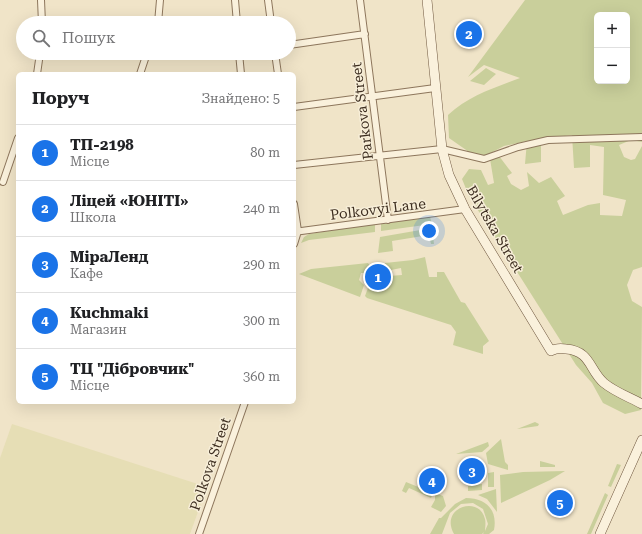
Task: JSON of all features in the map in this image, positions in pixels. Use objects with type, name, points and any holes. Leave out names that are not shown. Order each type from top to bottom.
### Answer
[{"type":"main road","name":"Bilytska Street","points":[[427,0],[442,149],[449,175],[465,209],[551,350],[554,348],[563,348],[582,353],[602,381],[614,390],[642,404]]},
{"type":"main road","points":[[600,534],[642,440]]},
{"type":"street","points":[[41,0],[42,16]]},
{"type":"street","points":[[159,16],[160,0]]},
{"type":"street","points":[[235,0],[236,16]]},
{"type":"street","points":[[268,0],[270,16]]},
{"type":"street","name":"Parkova Street","points":[[360,0],[388,220]]},
{"type":"street","points":[[296,44],[365,34]]},
{"type":"street","points":[[37,72],[39,60]]},
{"type":"street","points":[[141,72],[145,60]]},
{"type":"street","points":[[240,60],[241,72]]},
{"type":"street","points":[[276,60],[278,72]]},
{"type":"street","points":[[296,107],[435,88]]},
{"type":"street","points":[[296,165],[442,149],[484,159],[518,147],[548,140],[642,137]]},
{"type":"street","points":[[3,182],[16,144]]},
{"type":"street","name":"Polkovyi Lane","points":[[296,231],[465,209]]},
{"type":"street","name":"Polkova Street","points":[[199,534],[243,404]]},
{"type":"shaded area","points":[[12,424],[207,487],[190,534],[0,534],[0,458]]},
{"type":"green space","points":[[525,0],[642,0],[642,142],[631,140],[619,145],[624,157],[631,160],[635,159],[642,146],[642,267],[633,270],[627,285],[632,301],[642,307],[641,410],[625,414],[603,403],[592,383],[576,365],[469,196],[462,179],[469,169],[481,170],[488,185],[494,183],[490,159],[499,156],[512,173],[507,176],[511,184],[521,190],[529,186],[527,172],[539,183],[551,177],[565,196],[557,201],[563,215],[588,205],[600,203],[600,215],[622,216],[626,200],[603,195],[604,147],[590,145],[590,167],[574,168],[572,135],[541,139],[541,162],[525,164],[527,141],[504,146],[485,156],[469,152],[449,138],[448,115],[456,108],[473,98],[491,89],[520,78],[484,65],[468,77]]},
{"type":"green space","points":[[486,68],[496,74],[484,85],[470,81]]},
{"type":"green space","points":[[430,217],[432,224],[381,231],[381,224]]},
{"type":"green space","points":[[375,224],[375,232],[309,240],[301,243],[304,237],[309,234]]},
{"type":"green space","points":[[432,228],[434,244],[431,244],[429,235],[392,241],[393,251],[378,253],[380,237]]},
{"type":"green space","points":[[425,257],[429,277],[437,277],[437,272],[444,272],[461,302],[465,303],[489,341],[483,346],[483,354],[453,345],[456,332],[451,325],[367,298],[365,296],[371,280],[388,283],[389,276],[402,275],[401,268],[386,271],[385,263]]},
{"type":"green space","points":[[368,263],[370,266],[368,273],[361,273],[359,280],[364,285],[360,297],[299,274],[311,269]]},
{"type":"green space","points":[[535,422],[539,424],[538,426],[517,429]]},
{"type":"green space","points":[[501,439],[508,470],[488,464],[486,453]]},
{"type":"green space","points":[[488,442],[489,446],[482,452],[456,454]]},
{"type":"green space","points":[[540,461],[555,465],[555,467],[540,467]]},
{"type":"green space","points":[[617,464],[621,465],[611,487],[608,486]]},
{"type":"green space","points":[[565,471],[550,480],[501,503],[500,475],[523,472]]},
{"type":"green space","points":[[494,472],[494,487],[488,487],[488,473]]},
{"type":"green space","points":[[406,482],[433,493],[431,498],[409,488],[406,493],[402,491]]},
{"type":"green space","points":[[482,484],[482,490],[468,491],[468,486]]},
{"type":"green space","points":[[496,489],[497,512],[487,499],[478,495]]},
{"type":"green space","points":[[435,493],[443,496],[446,506],[441,512],[431,507],[435,500]]},
{"type":"green space","points":[[605,493],[608,495],[591,534],[587,534]]},
{"type":"green space","points":[[466,498],[479,500],[489,506],[494,516],[494,530],[489,534],[483,534],[484,532],[482,534],[454,534],[451,525],[452,517],[456,511],[462,507],[469,506],[476,507],[481,511],[485,519],[485,531],[488,524],[483,509],[473,503],[461,504],[450,513],[442,534],[430,534],[439,518],[441,518],[455,504]]},
{"type":"place","name":"Ліцей «ЮНІТІ»","points":[[469,34]]},
{"type":"place","name":"ТП-2198","points":[[378,277]]},
{"type":"place","name":"МіраЛенд","points":[[472,471]]},
{"type":"place","name":"Kuchmaki","points":[[432,481]]},
{"type":"place","name":"ТЦ \"Дібровчик\"","points":[[560,503]]}]
